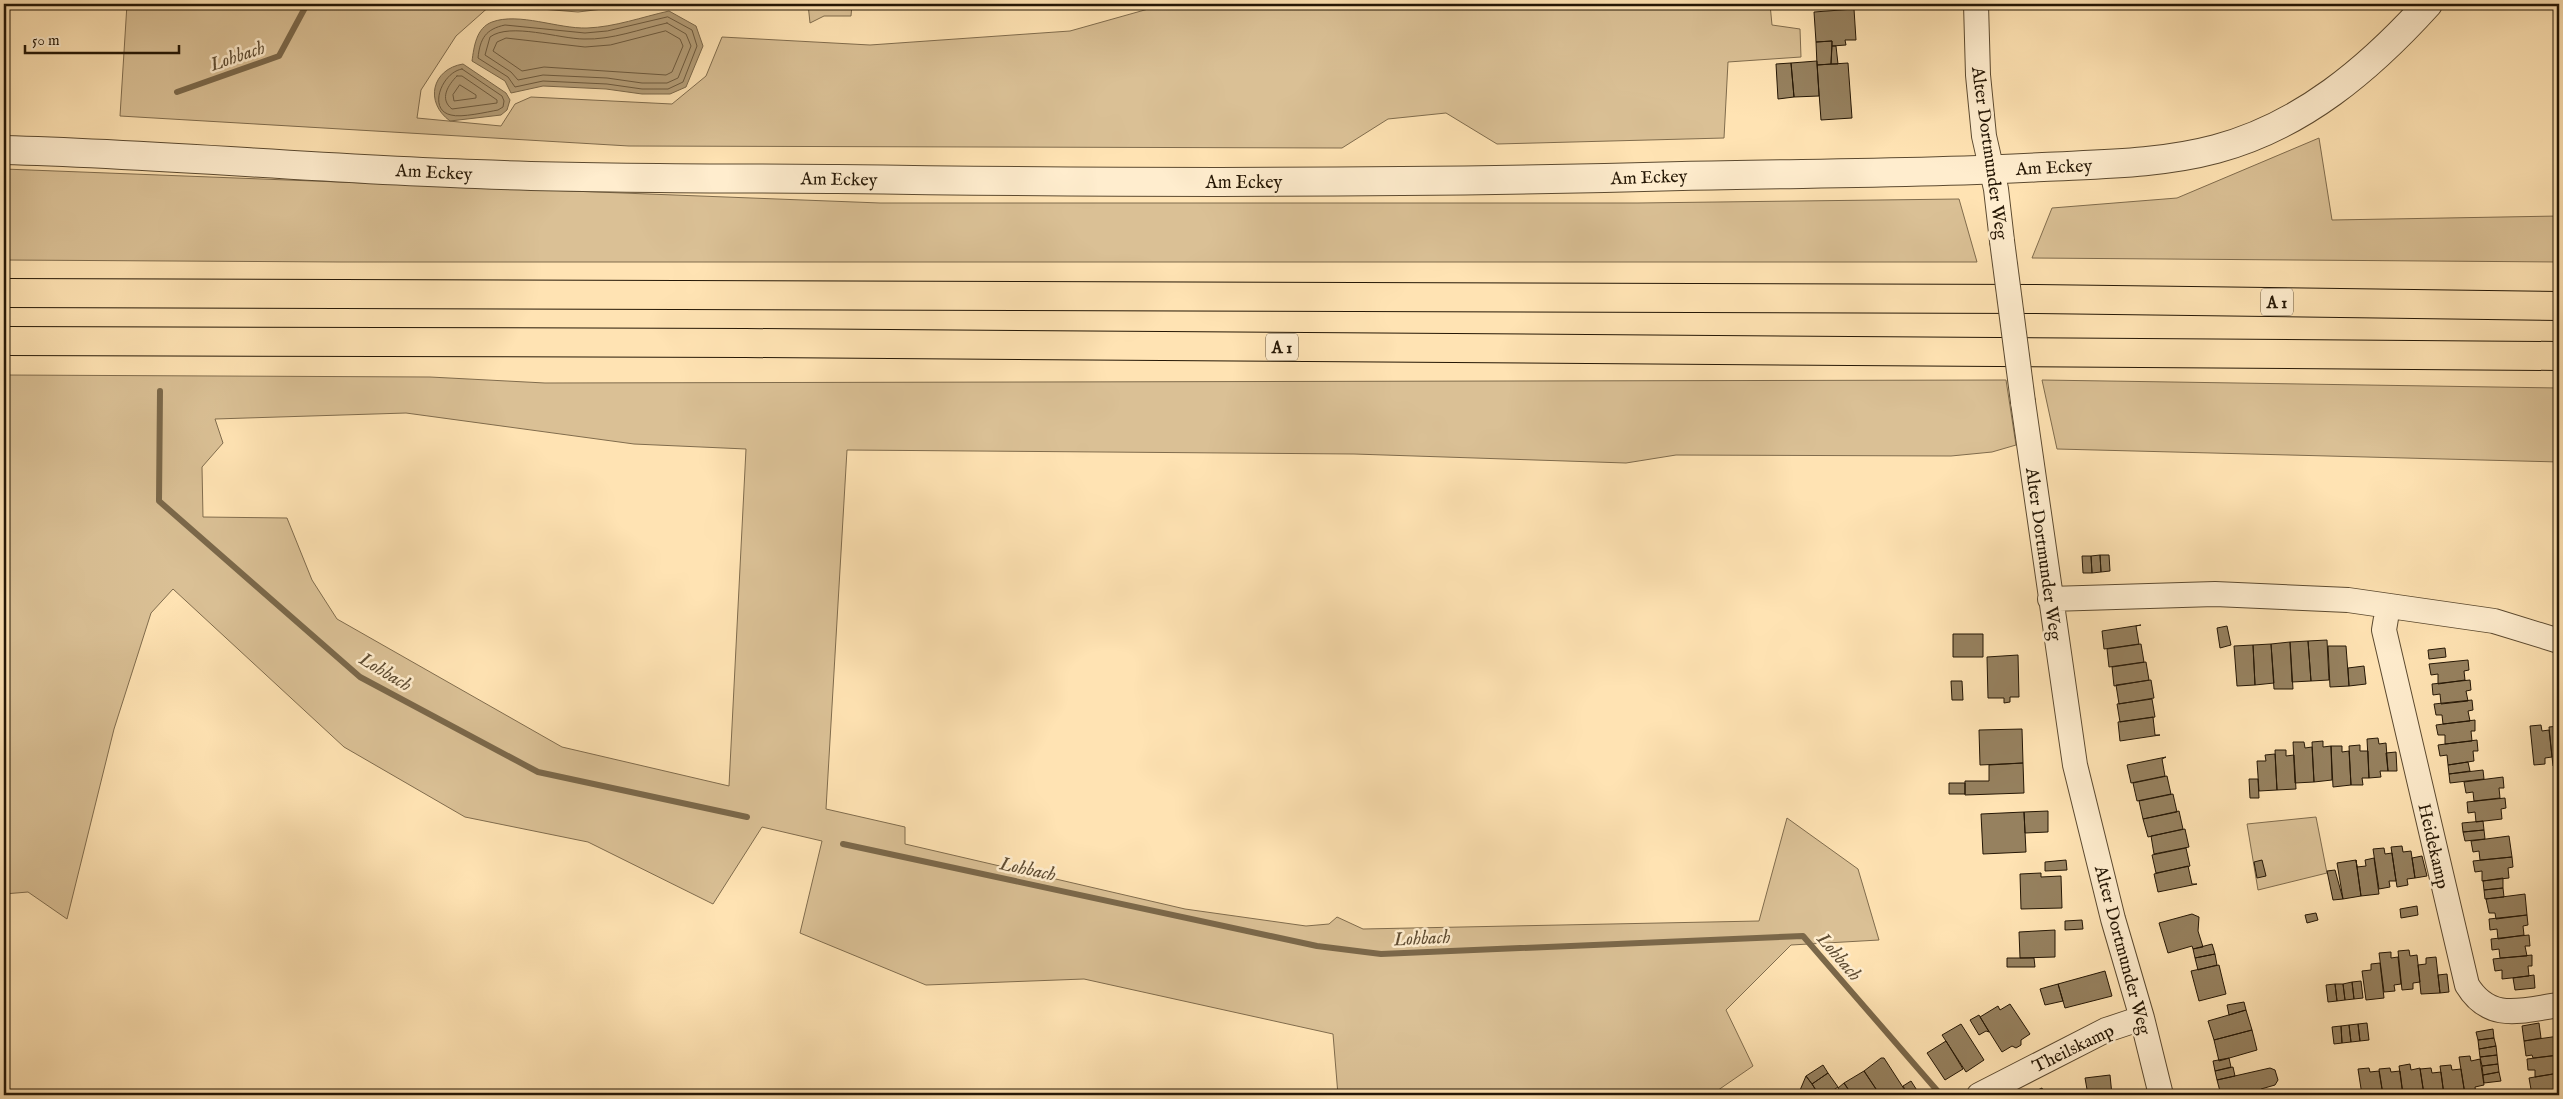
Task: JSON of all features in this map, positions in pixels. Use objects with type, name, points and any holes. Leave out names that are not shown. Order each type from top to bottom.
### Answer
[{"type":"highway","name":"A 1","points":[[4,293],[2036,299],[2559,306]]},
{"type":"highway","points":[[2518,305],[2559,296]]},
{"type":"highway","name":"A 1","points":[[4,341],[745,343],[2559,356]]},
{"type":"street","name":"Alter Dortmunder Weg","points":[[1976,4],[1978,75],[1984,136],[1992,170],[2050,599],[2076,765],[2113,920],[2142,1018],[2161,1095]]},
{"type":"street","name":"Am Eckey","points":[[6,150],[479,174],[975,181],[1456,182],[1992,170],[2180,158],[2252,138],[2294,118],[2332,94],[2373,60],[2428,4]]},
{"type":"street","points":[[2050,599],[2215,594],[2348,600],[2494,620],[2559,641]]},
{"type":"street","name":"Heidekamp","points":[[2388,606],[2384,630],[2467,985],[2482,1004],[2496,1010],[2506,1012],[2559,1005]]},
{"type":"street","name":"Theilskamp","points":[[1979,1095],[2106,1030],[2142,1018]]},
{"type":"shaded area","points":[[127,4],[644,4],[578,12],[491,5],[456,36],[421,90],[417,118],[501,126],[515,104],[531,97],[672,104],[706,76],[722,37],[870,45],[1070,31],[1166,4],[1770,4],[1772,25],[1800,29],[1801,57],[1728,62],[1724,138],[1497,144],[1446,113],[1388,119],[1342,148],[629,146],[120,116]]},
{"type":"shaded area","points":[[808,4],[852,4],[851,16],[824,16],[810,23]]},
{"type":"shaded area","points":[[2319,138],[2332,220],[2559,216],[2559,262],[2032,258],[2052,208],[2177,198]]},
{"type":"shaded area","points":[[4,169],[880,203],[1638,203],[1959,199],[1977,262],[340,262],[4,260]]},
{"type":"shaded area","points":[[4,375],[430,377],[545,383],[2006,380],[2016,445],[1992,452],[1951,456],[1676,455],[1626,463],[1354,454],[847,450],[826,809],[905,827],[905,844],[1185,909],[1306,926],[1329,924],[1337,917],[1363,929],[1759,921],[1787,818],[1858,869],[1879,940],[1791,945],[1726,1010],[1753,1066],[1711,1095],[1338,1095],[1333,1034],[1084,979],[926,985],[800,933],[822,841],[762,827],[713,904],[588,842],[465,817],[344,747],[173,589],[151,613],[114,729],[67,919],[28,892],[4,894]],"holes":[[[406,413],[634,444],[746,449],[729,786],[562,747],[337,619],[312,580],[287,518],[203,517],[202,467],[223,443],[215,419]]]},
{"type":"shaded area","points":[[2042,380],[2559,388],[2559,462],[2057,449]]},
{"type":"shaded area","points":[[2316,817],[2327,873],[2258,890],[2247,824]]},
{"type":"water","points":[[669,11],[696,26],[703,46],[686,87],[670,94],[642,94],[606,89],[543,86],[511,93],[505,81],[472,61],[479,33],[492,22],[503,19],[587,28],[618,24]]},
{"type":"water","points":[[463,64],[506,93],[510,100],[507,110],[501,115],[450,121],[442,113],[437,105],[435,96],[435,87],[438,79],[452,67]]},
{"type":"building","points":[[1854,9],[1856,40],[1845,40],[1846,45],[1832,46],[1832,41],[1816,42],[1814,12]]},
{"type":"building","points":[[1832,41],[1831,64],[1817,65],[1816,42]]},
{"type":"building","points":[[1832,46],[1836,46],[1838,64],[1831,64]]},
{"type":"building","points":[[1817,61],[1819,96],[1794,97],[1791,63]]},
{"type":"building","points":[[1791,63],[1794,97],[1778,99],[1776,64]]},
{"type":"building","points":[[1848,63],[1852,118],[1821,120],[1817,65]]},
{"type":"building","points":[[2100,555],[2109,555],[2110,571],[2101,572]]},
{"type":"building","points":[[2100,555],[2101,572],[2092,573],[2091,556]]},
{"type":"building","points":[[2082,556],[2091,556],[2092,573],[2083,573]]},
{"type":"building","points":[[2141,625],[2136,626],[2139,644],[2104,649],[2102,631]]},
{"type":"building","points":[[2227,626],[2231,645],[2220,648],[2217,628]]},
{"type":"building","points":[[1953,634],[1983,634],[1983,657],[1953,657]]},
{"type":"building","points":[[2327,640],[2329,680],[2311,681],[2308,641]]},
{"type":"building","points":[[2308,641],[2311,681],[2292,682],[2290,642]]},
{"type":"building","points":[[2290,642],[2293,689],[2274,689],[2271,644]]},
{"type":"building","points":[[2141,644],[2144,662],[2109,667],[2107,649]]},
{"type":"building","points":[[2271,644],[2274,683],[2255,685],[2253,645]]},
{"type":"building","points":[[2253,645],[2255,685],[2237,686],[2234,646]]},
{"type":"building","points":[[2328,646],[2346,646],[2349,686],[2330,687]]},
{"type":"building","points":[[2445,648],[2446,657],[2429,659],[2428,650]]},
{"type":"building","points":[[2018,655],[2019,697],[2010,697],[2010,702],[2004,703],[2004,698],[1988,698],[1987,657]]},
{"type":"building","points":[[2468,660],[2469,670],[2464,671],[2465,680],[2438,684],[2438,674],[2431,675],[2429,664]]},
{"type":"building","points":[[2146,662],[2149,680],[2114,686],[2112,667]]},
{"type":"building","points":[[2364,666],[2366,684],[2349,686],[2348,668]]},
{"type":"building","points":[[2151,680],[2154,698],[2119,704],[2116,685]]},
{"type":"building","points":[[2470,680],[2471,690],[2466,691],[2468,701],[2441,704],[2440,694],[2433,695],[2432,684]]},
{"type":"building","points":[[1951,681],[1962,681],[1963,700],[1952,700]]},
{"type":"building","points":[[2152,699],[2155,717],[2120,722],[2117,704]]},
{"type":"building","points":[[2472,700],[2473,710],[2468,711],[2470,721],[2443,724],[2442,715],[2436,715],[2434,704]]},
{"type":"building","points":[[2153,717],[2155,735],[2160,735],[2120,741],[2118,722]]},
{"type":"building","points":[[2475,720],[2475,731],[2471,731],[2472,741],[2445,744],[2445,735],[2438,735],[2436,725]]},
{"type":"building","points":[[2541,725],[2542,731],[2549,730],[2552,757],[2545,758],[2545,764],[2534,765],[2530,726]]},
{"type":"building","points":[[2559,726],[2559,766],[2553,766],[2549,727]]},
{"type":"building","points":[[2022,729],[2023,763],[1980,765],[1979,730]]},
{"type":"building","points":[[2378,738],[2379,744],[2386,743],[2388,771],[2380,771],[2381,777],[2369,778],[2367,739]]},
{"type":"building","points":[[2477,740],[2478,751],[2473,751],[2474,761],[2448,765],[2447,755],[2440,756],[2438,745]]},
{"type":"building","points":[[2323,741],[2323,747],[2331,746],[2332,780],[2314,782],[2312,742]]},
{"type":"building","points":[[2293,742],[2304,742],[2305,748],[2312,747],[2314,782],[2295,783]]},
{"type":"building","points":[[2360,745],[2360,751],[2368,751],[2369,778],[2362,778],[2363,785],[2351,785],[2349,746]]},
{"type":"building","points":[[2331,746],[2342,746],[2342,752],[2349,751],[2351,785],[2333,787]]},
{"type":"building","points":[[2275,750],[2286,750],[2286,756],[2294,755],[2296,789],[2277,790]]},
{"type":"building","points":[[2396,752],[2397,771],[2388,771],[2386,753]]},
{"type":"building","points":[[2275,754],[2277,790],[2259,791],[2257,761],[2266,761],[2265,755]]},
{"type":"building","points":[[2166,757],[2162,759],[2165,776],[2131,783],[2127,765]]},
{"type":"building","points":[[2468,762],[2470,771],[2449,774],[2448,765]]},
{"type":"building","points":[[2023,763],[2024,793],[1965,795],[1965,781],[1989,781],[1989,765]]},
{"type":"building","points":[[2483,770],[2484,779],[2450,783],[2449,774]]},
{"type":"building","points":[[2167,776],[2171,794],[2137,801],[2133,783]]},
{"type":"building","points":[[2503,777],[2504,788],[2499,788],[2500,798],[2474,801],[2473,792],[2466,793],[2464,782]]},
{"type":"building","points":[[2249,779],[2258,779],[2259,798],[2250,798]]},
{"type":"building","points":[[1949,783],[1965,783],[1965,794],[1949,794]]},
{"type":"building","points":[[2173,794],[2177,812],[2143,819],[2139,801]]},
{"type":"building","points":[[2505,798],[2506,808],[2501,809],[2502,819],[2476,822],[2475,812],[2468,813],[2467,802]]},
{"type":"building","points":[[2048,811],[2048,832],[2025,833],[2024,812]]},
{"type":"building","points":[[2179,811],[2183,829],[2148,837],[2143,819]]},
{"type":"building","points":[[2024,812],[2026,852],[1983,854],[1981,814]]},
{"type":"building","points":[[2483,821],[2484,830],[2463,832],[2462,823]]},
{"type":"building","points":[[2185,829],[2189,847],[2154,854],[2151,836]]},
{"type":"building","points":[[2484,830],[2485,839],[2465,841],[2463,832]]},
{"type":"building","points":[[2509,836],[2512,857],[2480,860],[2479,851],[2473,852],[2471,841]]},
{"type":"building","points":[[2402,846],[2403,852],[2411,851],[2415,878],[2407,879],[2408,885],[2397,887],[2391,847]]},
{"type":"building","points":[[2186,848],[2190,866],[2156,873],[2152,855]]},
{"type":"building","points":[[2384,848],[2385,854],[2392,853],[2396,881],[2389,881],[2390,887],[2379,889],[2373,849]]},
{"type":"building","points":[[2422,856],[2427,876],[2415,878],[2412,858]]},
{"type":"building","points":[[2512,857],[2513,867],[2508,868],[2509,878],[2482,881],[2482,871],[2475,872],[2473,861]]},
{"type":"building","points":[[2374,858],[2379,894],[2361,896],[2356,860],[2357,867],[2366,866],[2365,860]]},
{"type":"building","points":[[2066,860],[2067,870],[2045,871],[2045,862]]},
{"type":"building","points":[[2262,860],[2266,876],[2257,878],[2254,862]]},
{"type":"building","points":[[2356,860],[2361,896],[2343,899],[2337,863]]},
{"type":"building","points":[[2188,866],[2192,884],[2197,884],[2158,892],[2154,874]]},
{"type":"building","points":[[2335,870],[2343,899],[2333,900],[2327,871]]},
{"type":"building","points":[[2041,873],[2041,877],[2061,876],[2062,908],[2021,909],[2020,874]]},
{"type":"building","points":[[2503,878],[2503,888],[2484,890],[2483,881]]},
{"type":"building","points":[[2503,888],[2504,897],[2485,899],[2484,890]]},
{"type":"building","points":[[2525,894],[2527,915],[2496,919],[2495,913],[2489,913],[2486,899]]},
{"type":"building","points":[[2417,906],[2418,915],[2401,918],[2400,909]]},
{"type":"building","points":[[2316,913],[2318,920],[2307,923],[2305,915]]},
{"type":"building","points":[[2192,914],[2199,917],[2198,931],[2203,947],[2193,949],[2192,946],[2168,953],[2159,923]]},
{"type":"building","points":[[2527,915],[2528,925],[2523,926],[2524,935],[2498,939],[2497,929],[2490,930],[2489,919]]},
{"type":"building","points":[[2082,920],[2083,929],[2065,930],[2065,921]]},
{"type":"building","points":[[2055,930],[2055,957],[2020,958],[2019,932]]},
{"type":"building","points":[[2529,935],[2530,946],[2525,946],[2527,956],[2500,958],[2499,949],[2492,950],[2491,939]]},
{"type":"building","points":[[2212,944],[2215,954],[2195,958],[2193,949]]},
{"type":"building","points":[[2409,950],[2410,956],[2417,955],[2420,982],[2413,983],[2413,989],[2402,990],[2398,951]]},
{"type":"building","points":[[2391,952],[2391,958],[2398,957],[2401,984],[2394,985],[2395,991],[2384,992],[2379,953]]},
{"type":"building","points":[[2215,954],[2217,965],[2198,970],[2195,958]]},
{"type":"building","points":[[2532,955],[2532,966],[2528,966],[2529,976],[2502,979],[2502,970],[2495,971],[2493,959]]},
{"type":"building","points":[[2436,957],[2440,993],[2421,994],[2418,965],[2426,964],[2426,958]]},
{"type":"building","points":[[2007,958],[2034,958],[2035,967],[2007,967]]},
{"type":"building","points":[[2380,963],[2384,998],[2366,1000],[2362,971],[2371,970],[2371,964]]},
{"type":"building","points":[[2219,965],[2226,994],[2199,1001],[2191,971]]},
{"type":"building","points":[[2105,971],[2112,996],[2065,1008],[2058,984]]},
{"type":"building","points":[[2447,974],[2449,992],[2440,993],[2438,975]]},
{"type":"building","points":[[2534,975],[2535,988],[2515,990],[2513,978]]},
{"type":"building","points":[[2361,981],[2363,998],[2354,999],[2352,982]]},
{"type":"building","points":[[2352,982],[2354,999],[2345,1000],[2343,984]]},
{"type":"building","points":[[2058,984],[2063,1001],[2045,1005],[2040,989]]},
{"type":"building","points":[[2335,984],[2343,984],[2345,1000],[2337,1001]]},
{"type":"building","points":[[2335,984],[2337,1001],[2328,1002],[2326,985]]},
{"type":"building","points":[[2244,1002],[2246,1010],[2229,1015],[2227,1005]]},
{"type":"building","points":[[2010,1004],[2030,1034],[2021,1040],[2021,1045],[2016,1048],[2012,1046],[2002,1052],[1980,1017],[1998,1006],[2000,1010]]},
{"type":"building","points":[[2246,1010],[2252,1030],[2214,1040],[2208,1021]]},
{"type":"building","points":[[1979,1015],[1989,1032],[1986,1031],[1979,1035],[1970,1020]]},
{"type":"building","points":[[2367,1023],[2369,1040],[2360,1041],[2358,1024]]},
{"type":"building","points":[[2539,1023],[2541,1038],[2524,1041],[2522,1026]]},
{"type":"building","points":[[1961,1024],[1984,1060],[1966,1072],[1942,1035]]},
{"type":"building","points":[[2358,1024],[2360,1041],[2351,1042],[2349,1025]]},
{"type":"building","points":[[2349,1025],[2351,1042],[2342,1043],[2341,1026]]},
{"type":"building","points":[[2341,1026],[2342,1043],[2334,1044],[2332,1027]]},
{"type":"building","points":[[2493,1029],[2494,1038],[2478,1040],[2476,1032]]},
{"type":"building","points":[[2252,1030],[2257,1050],[2219,1061],[2214,1040]]},
{"type":"building","points":[[2559,1036],[2559,1055],[2533,1058],[2532,1055],[2526,1056],[2524,1041]]},
{"type":"building","points":[[2494,1038],[2496,1046],[2479,1049],[2478,1040]]},
{"type":"building","points":[[1946,1041],[1963,1069],[1945,1080],[1927,1053]]},
{"type":"building","points":[[2496,1046],[2497,1055],[2480,1057],[2479,1049]]},
{"type":"building","points":[[2497,1055],[2498,1064],[2482,1066],[2480,1057]]},
{"type":"building","points":[[2559,1055],[2559,1073],[2535,1077],[2535,1070],[2528,1070],[2527,1059]]},
{"type":"building","points":[[2470,1056],[2471,1061],[2480,1059],[2484,1085],[2475,1087],[2476,1094],[2465,1095],[2459,1057]]},
{"type":"building","points":[[1881,1058],[1884,1058],[1908,1095],[1880,1095],[1864,1071]]},
{"type":"building","points":[[2229,1058],[2231,1067],[2215,1071],[2213,1061]]},
{"type":"building","points":[[2410,1064],[2411,1070],[2420,1068],[2424,1094],[2403,1095],[2399,1066]]},
{"type":"building","points":[[2498,1064],[2499,1072],[2483,1075],[2482,1066]]},
{"type":"building","points":[[1823,1065],[1828,1073],[1812,1084],[1806,1076]]},
{"type":"building","points":[[2451,1065],[2452,1070],[2461,1069],[2465,1094],[2444,1095],[2440,1066]]},
{"type":"building","points":[[2233,1067],[2235,1076],[2217,1080],[2215,1071]]},
{"type":"building","points":[[2270,1068],[2275,1070],[2278,1080],[2275,1085],[2261,1089],[2262,1095],[2221,1095],[2217,1080]]},
{"type":"building","points":[[2369,1068],[2370,1072],[2379,1071],[2383,1095],[2362,1095],[2358,1069]]},
{"type":"building","points":[[2390,1068],[2391,1072],[2400,1071],[2403,1095],[2383,1095],[2379,1069]]},
{"type":"building","points":[[2431,1068],[2432,1073],[2441,1072],[2444,1095],[2424,1095],[2420,1069]]},
{"type":"building","points":[[1864,1071],[1880,1095],[1852,1095],[1844,1083]]},
{"type":"building","points":[[2499,1072],[2501,1081],[2484,1083],[2483,1075]]},
{"type":"building","points":[[1828,1073],[1838,1087],[1826,1095],[1819,1095],[1812,1084]]},
{"type":"building","points":[[2559,1073],[2559,1092],[2532,1095],[2529,1078]]},
{"type":"building","points":[[2110,1075],[2112,1095],[2088,1095],[2085,1078]]},
{"type":"building","points":[[1806,1076],[1812,1084],[1819,1095],[1798,1095]]},
{"type":"building","points":[[1911,1081],[1920,1095],[1908,1095],[1903,1086]]},
{"type":"building","points":[[1844,1083],[1852,1095],[1843,1095],[1838,1088]]},
{"type":"building","points":[[2042,1088],[2045,1095],[2027,1095]]},
{"type":"waterway","name":"Lohbach","points":[[177,92],[279,56],[307,4]]},
{"type":"waterway","name":"Lohbach","points":[[160,391],[159,501],[360,677],[538,772],[747,817]]},
{"type":"waterway","name":"Lohbach","points":[[843,844],[1317,946],[1381,954],[1803,936],[1941,1095]]}]
